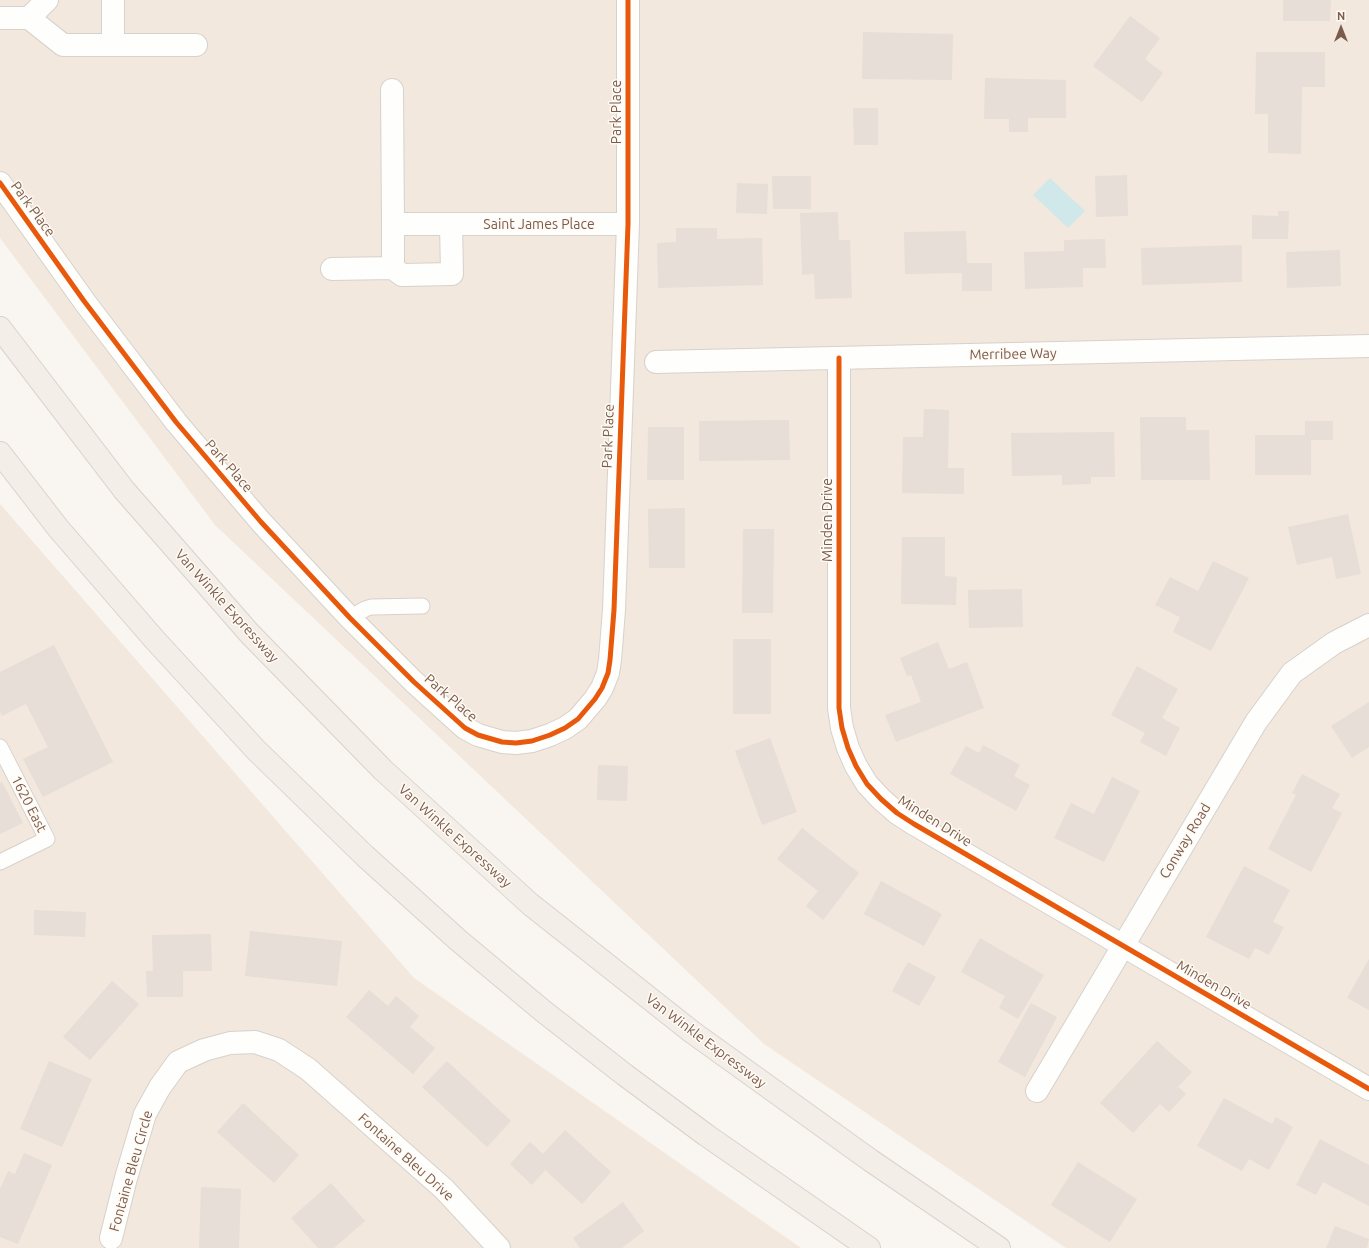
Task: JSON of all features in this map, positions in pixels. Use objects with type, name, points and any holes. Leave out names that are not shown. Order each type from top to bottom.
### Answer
[{"type":"main road","name":"Van Winkle Expressway","points":[[0,328],[124,490],[250,634],[383,770],[530,904],[692,1032],[870,1160],[999,1248]]},
{"type":"main road","points":[[0,453],[58,528],[154,640],[256,750],[365,856],[458,940],[543,1011],[625,1075],[706,1135],[869,1248]]},
{"type":"street","points":[[29,18],[47,0]]},
{"type":"street","points":[[113,0],[113,45]]},
{"type":"street","name":"Park Place","points":[[0,183],[84,301],[176,422],[261,522],[350,618],[414,682],[465,728],[484,737],[502,742],[516,743],[532,741],[565,728],[578,719],[595,699],[608,674],[612,635],[628,224],[628,0]]},
{"type":"street","points":[[0,18],[29,18],[63,45],[196,45]]},
{"type":"street","points":[[392,90],[392,224],[394,268]]},
{"type":"street","name":"Saint James Place","points":[[392,224],[628,224]]},
{"type":"street","points":[[332,269],[394,268],[402,275],[452,274],[451,224]]},
{"type":"street","name":"Merribee Way","points":[[656,362],[1369,346]]},
{"type":"street","name":"Minden Drive","points":[[839,358],[839,708],[842,728],[848,748],[856,766],[867,784],[897,813],[1369,1089]]},
{"type":"street","name":"Conway Road","points":[[1038,1091],[1256,722],[1292,674],[1334,643],[1369,625]]},
{"type":"street","name":"Fontaine Bleu Circle","points":[[111,1238],[126,1178],[145,1114],[160,1087],[178,1062],[204,1050],[230,1043],[255,1042],[279,1050],[308,1069]]},
{"type":"street","name":"Fontaine Bleu Drive","points":[[308,1069],[444,1190],[499,1248]]},
{"type":"lane","points":[[350,618],[371,607],[422,606]]},
{"type":"lane","name":"1620 East","points":[[0,747],[47,839],[0,862]]},
{"type":"shaded area","points":[[0,0],[1369,0],[1369,1248],[1066,1248],[764,1044],[215,525],[0,238]]},
{"type":"shaded area","points":[[0,504],[414,978],[801,1248],[0,1248]]},
{"type":"water","points":[[1050,178],[1085,211],[1068,228],[1033,195]]},
{"type":"building","points":[[1283,0],[1331,0],[1330,21],[1283,21]]},
{"type":"building","points":[[1130,16],[1160,38],[1145,59],[1163,73],[1142,102],[1093,66]]},
{"type":"building","points":[[863,32],[953,34],[952,80],[862,79]]},
{"type":"building","points":[[1256,52],[1325,52],[1325,87],[1302,87],[1301,154],[1268,153],[1268,114],[1255,114]]},
{"type":"building","points":[[985,78],[1066,80],[1066,118],[1028,118],[1028,132],[1009,132],[1009,119],[984,119]]},
{"type":"building","points":[[853,108],[878,108],[878,145],[854,145]]},
{"type":"building","points":[[1127,175],[1128,216],[1096,217],[1095,176]]},
{"type":"building","points":[[772,176],[811,176],[811,209],[773,209]]},
{"type":"building","points":[[737,183],[768,184],[767,214],[736,213]]},
{"type":"building","points":[[1278,211],[1289,211],[1288,239],[1252,239],[1252,215],[1278,216]]},
{"type":"building","points":[[838,212],[839,240],[850,240],[852,298],[815,299],[814,274],[802,275],[800,213]]},
{"type":"building","points":[[676,228],[717,228],[717,239],[762,238],[763,285],[658,288],[657,243],[676,242]]},
{"type":"building","points":[[966,231],[967,263],[992,263],[992,291],[962,291],[962,273],[905,274],[904,232]]},
{"type":"building","points":[[1105,239],[1106,268],[1083,268],[1083,287],[1025,289],[1024,252],[1064,251],[1064,240]]},
{"type":"building","points":[[1242,245],[1242,282],[1142,285],[1141,248]]},
{"type":"building","points":[[1340,250],[1341,286],[1287,288],[1286,252]]},
{"type":"building","points":[[924,409],[949,410],[948,468],[964,468],[964,494],[902,493],[903,437],[923,437]]},
{"type":"building","points":[[1140,417],[1186,417],[1186,430],[1209,430],[1210,480],[1141,480]]},
{"type":"building","points":[[789,420],[790,460],[699,461],[699,421]]},
{"type":"building","points":[[1305,421],[1333,421],[1333,440],[1311,440],[1311,475],[1255,475],[1255,435],[1305,435]]},
{"type":"building","points":[[648,427],[684,427],[684,480],[647,480]]},
{"type":"building","points":[[1114,432],[1115,477],[1091,477],[1091,484],[1062,485],[1062,475],[1012,476],[1011,433]]},
{"type":"building","points":[[685,508],[685,568],[649,568],[648,509]]},
{"type":"building","points":[[1348,514],[1361,574],[1336,579],[1332,557],[1297,565],[1288,527]]},
{"type":"building","points":[[743,529],[774,529],[773,613],[742,613]]},
{"type":"building","points":[[902,537],[945,537],[945,576],[957,577],[956,605],[901,604]]},
{"type":"building","points":[[1213,561],[1249,578],[1211,651],[1173,632],[1180,617],[1155,605],[1170,577],[1198,591]]},
{"type":"building","points":[[1022,589],[1023,627],[969,628],[968,590]]},
{"type":"building","points":[[733,639],[771,639],[771,714],[733,714]]},
{"type":"building","points":[[938,642],[949,669],[967,662],[984,708],[896,742],[885,715],[921,702],[911,675],[907,676],[900,658]]},
{"type":"building","points":[[54,645],[113,762],[43,797],[23,759],[48,747],[26,704],[2,716],[0,712],[0,672]]},
{"type":"building","points":[[1137,666],[1178,689],[1162,718],[1180,728],[1166,756],[1140,742],[1145,733],[1111,715]]},
{"type":"building","points":[[1369,702],[1369,747],[1352,758],[1331,726]]},
{"type":"building","points":[[770,738],[797,812],[762,825],[735,751]]},
{"type":"building","points":[[983,745],[1020,765],[1014,776],[1030,785],[1016,811],[950,774],[966,746],[979,753]]},
{"type":"building","points":[[598,765],[628,766],[627,801],[597,800]]},
{"type":"building","points":[[1302,774],[1340,794],[1332,808],[1342,813],[1311,872],[1268,849],[1296,795],[1292,793]]},
{"type":"building","points":[[1112,777],[1140,791],[1104,862],[1054,838],[1071,803],[1094,814]]},
{"type":"building","points":[[2,782],[23,823],[0,834],[0,783]]},
{"type":"building","points":[[802,828],[859,873],[823,920],[806,906],[818,891],[777,859]]},
{"type":"building","points":[[1244,866],[1290,890],[1273,922],[1284,927],[1269,955],[1255,948],[1249,959],[1206,937]]},
{"type":"building","points":[[881,881],[942,914],[924,946],[864,914]]},
{"type":"building","points":[[34,910],[86,912],[85,937],[34,935]]},
{"type":"building","points":[[250,931],[342,941],[337,986],[245,976]]},
{"type":"building","points":[[211,934],[212,971],[183,971],[183,997],[147,997],[146,971],[153,971],[152,935]]},
{"type":"building","points":[[980,938],[1044,975],[1018,1019],[999,1008],[1005,996],[961,972]]},
{"type":"building","points":[[1369,959],[1369,1010],[1347,998]]},
{"type":"building","points":[[908,962],[936,977],[919,1006],[892,991]]},
{"type":"building","points":[[112,981],[139,1004],[90,1060],[63,1037]]},
{"type":"building","points":[[369,990],[388,1006],[396,996],[419,1016],[410,1027],[435,1048],[413,1074],[346,1017]]},
{"type":"building","points":[[1031,1003],[1057,1017],[1025,1077],[998,1062]]},
{"type":"building","points":[[1157,1041],[1192,1072],[1178,1087],[1186,1094],[1169,1112],[1160,1104],[1133,1133],[1100,1103]]},
{"type":"building","points":[[49,1061],[92,1079],[62,1147],[20,1129]]},
{"type":"building","points":[[447,1061],[511,1121],[487,1147],[422,1087]]},
{"type":"building","points":[[1224,1098],[1272,1124],[1276,1117],[1293,1127],[1269,1170],[1249,1159],[1242,1171],[1197,1146]]},
{"type":"building","points":[[243,1103],[299,1155],[274,1183],[217,1132]]},
{"type":"building","points":[[565,1130],[611,1172],[582,1204],[545,1170],[532,1185],[510,1164],[530,1142],[543,1154]]},
{"type":"building","points":[[1320,1139],[1369,1165],[1369,1206],[1323,1182],[1316,1195],[1296,1185]]},
{"type":"building","points":[[24,1153],[52,1165],[18,1244],[0,1237],[0,1189],[8,1171],[15,1174]]},
{"type":"building","points":[[1078,1162],[1137,1199],[1110,1242],[1051,1205]]},
{"type":"building","points":[[331,1183],[365,1221],[334,1248],[318,1248],[291,1218]]},
{"type":"building","points":[[201,1187],[241,1189],[239,1248],[199,1248]]},
{"type":"building","points":[[623,1202],[644,1231],[622,1248],[580,1248],[573,1238]]},
{"type":"building","points":[[1335,1226],[1369,1239],[1367,1248],[1326,1248]]},
{"type":"cycle path","points":[[0,183],[84,301],[176,422],[261,522],[350,618],[414,682],[465,728],[478,735],[502,742],[516,743],[532,741],[565,728],[578,719],[602,688],[608,673],[610,660],[614,610],[628,224],[628,0]]},
{"type":"cycle path","points":[[839,358],[839,708],[842,728],[848,748],[856,766],[867,784],[897,813],[914,824],[1369,1089]]}]
